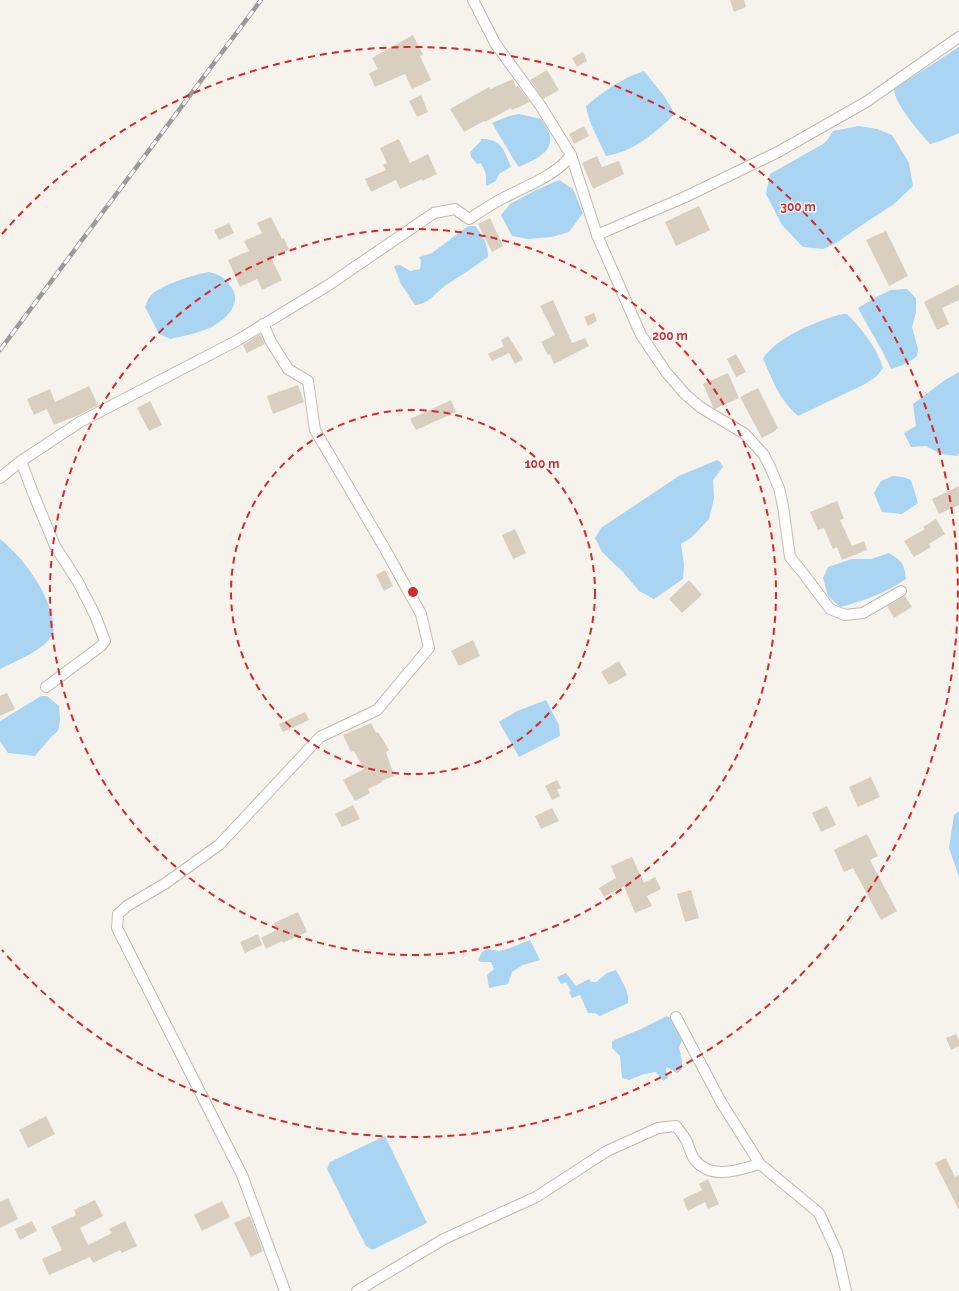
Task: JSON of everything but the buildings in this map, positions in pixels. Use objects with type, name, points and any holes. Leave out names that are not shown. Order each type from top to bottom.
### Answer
[{"type":"street","points":[[473,0],[495,43],[540,105],[570,155],[597,235],[641,335],[666,372],[690,398],[700,407],[745,434],[764,455],[776,481],[783,506],[790,557],[830,609],[845,615],[863,613],[901,592]]},
{"type":"street","points":[[597,235],[685,197],[778,152],[866,102],[959,37]]},
{"type":"street","points":[[0,478],[21,461],[80,422],[238,340],[327,286],[434,214],[454,208],[469,219],[497,201],[538,181],[566,162],[570,155]]},
{"type":"street","points":[[263,324],[271,342],[288,369],[308,381],[315,430],[385,549],[420,614],[429,648],[377,710],[320,738],[219,845],[166,882],[127,906],[118,914],[117,928],[242,1174],[285,1291]]},
{"type":"street","points":[[21,461],[56,546],[78,582],[95,615],[105,641],[46,687]]},
{"type":"street","points":[[676,1017],[721,1102],[760,1164],[819,1213],[836,1252],[846,1291]]},
{"type":"street","points":[[357,1291],[444,1239],[536,1197],[607,1151],[658,1128],[676,1126],[686,1140],[694,1158],[706,1169],[719,1172],[735,1171],[760,1164]]},
{"type":"water","points":[[959,47],[959,133],[930,144],[898,103],[894,89]]},
{"type":"water","points":[[644,71],[664,96],[675,114],[643,141],[616,154],[606,156],[591,125],[586,106],[628,77]]},
{"type":"water","points":[[519,114],[541,119],[549,132],[550,142],[545,152],[519,167],[492,123],[509,116]]},
{"type":"water","points":[[859,126],[877,129],[892,135],[909,163],[913,186],[894,204],[836,243],[823,249],[803,247],[782,225],[766,194],[770,174],[823,144],[833,131]]},
{"type":"water","points":[[481,139],[498,143],[504,151],[511,167],[499,174],[496,181],[486,186],[486,174],[481,163],[477,164],[471,157],[470,152]]},
{"type":"water","points":[[559,180],[573,189],[583,213],[569,232],[552,237],[528,239],[512,236],[501,215],[510,204]]},
{"type":"water","points":[[468,226],[475,226],[480,233],[486,244],[488,257],[446,285],[424,303],[415,305],[401,284],[394,266],[400,265],[410,271],[420,269],[421,261],[419,257],[432,253]]},
{"type":"water","points":[[209,272],[217,274],[223,278],[229,283],[233,290],[235,302],[230,312],[217,324],[202,331],[170,339],[159,334],[145,307],[148,299],[160,289],[168,285],[195,275]]},
{"type":"water","points":[[907,289],[916,298],[916,312],[912,327],[918,349],[917,356],[905,364],[891,369],[858,308],[891,290]]},
{"type":"water","points":[[847,314],[863,332],[877,353],[883,368],[877,376],[865,384],[798,416],[781,397],[763,359],[777,344],[799,330],[822,320]]},
{"type":"water","points":[[959,372],[959,453],[957,456],[941,454],[926,446],[911,447],[904,433],[916,426],[913,404],[945,380]]},
{"type":"water","points":[[717,460],[723,467],[713,480],[714,498],[709,519],[692,537],[681,544],[684,565],[683,579],[654,599],[639,591],[623,572],[602,552],[595,538],[601,528],[679,476]]},
{"type":"water","points":[[893,476],[911,480],[918,503],[902,514],[882,512],[874,493],[881,481]]},
{"type":"water","points":[[0,539],[18,556],[41,589],[51,613],[53,633],[44,645],[37,650],[0,669]]},
{"type":"water","points":[[889,553],[902,563],[906,579],[874,596],[840,607],[828,596],[823,578],[828,567],[852,559],[871,559]]},
{"type":"water","points":[[41,696],[47,696],[59,706],[60,720],[58,731],[35,756],[8,753],[0,741],[0,721]]},
{"type":"water","points":[[546,700],[559,725],[560,736],[519,757],[499,722],[517,711]]},
{"type":"water","points":[[959,811],[959,877],[949,848],[954,815]]},
{"type":"water","points":[[530,940],[540,960],[523,965],[512,972],[508,984],[489,988],[487,975],[494,969],[491,962],[481,962],[478,960],[482,952],[487,949],[499,951]]},
{"type":"water","points":[[616,970],[628,995],[628,1003],[600,1016],[595,1013],[588,1013],[580,995],[572,998],[569,992],[571,991],[566,982],[561,984],[557,977],[566,973],[576,986],[589,979],[591,982],[596,982],[607,973]]},
{"type":"water","points":[[667,1016],[671,1018],[684,1035],[679,1047],[682,1069],[677,1073],[667,1067],[666,1070],[668,1078],[663,1081],[656,1072],[644,1074],[629,1080],[622,1078],[620,1056],[612,1048],[612,1041]]},
{"type":"water","points":[[385,1136],[427,1223],[372,1250],[366,1246],[327,1169],[330,1162]]},
{"type":"railway","points":[[0,350],[261,0]]}]
